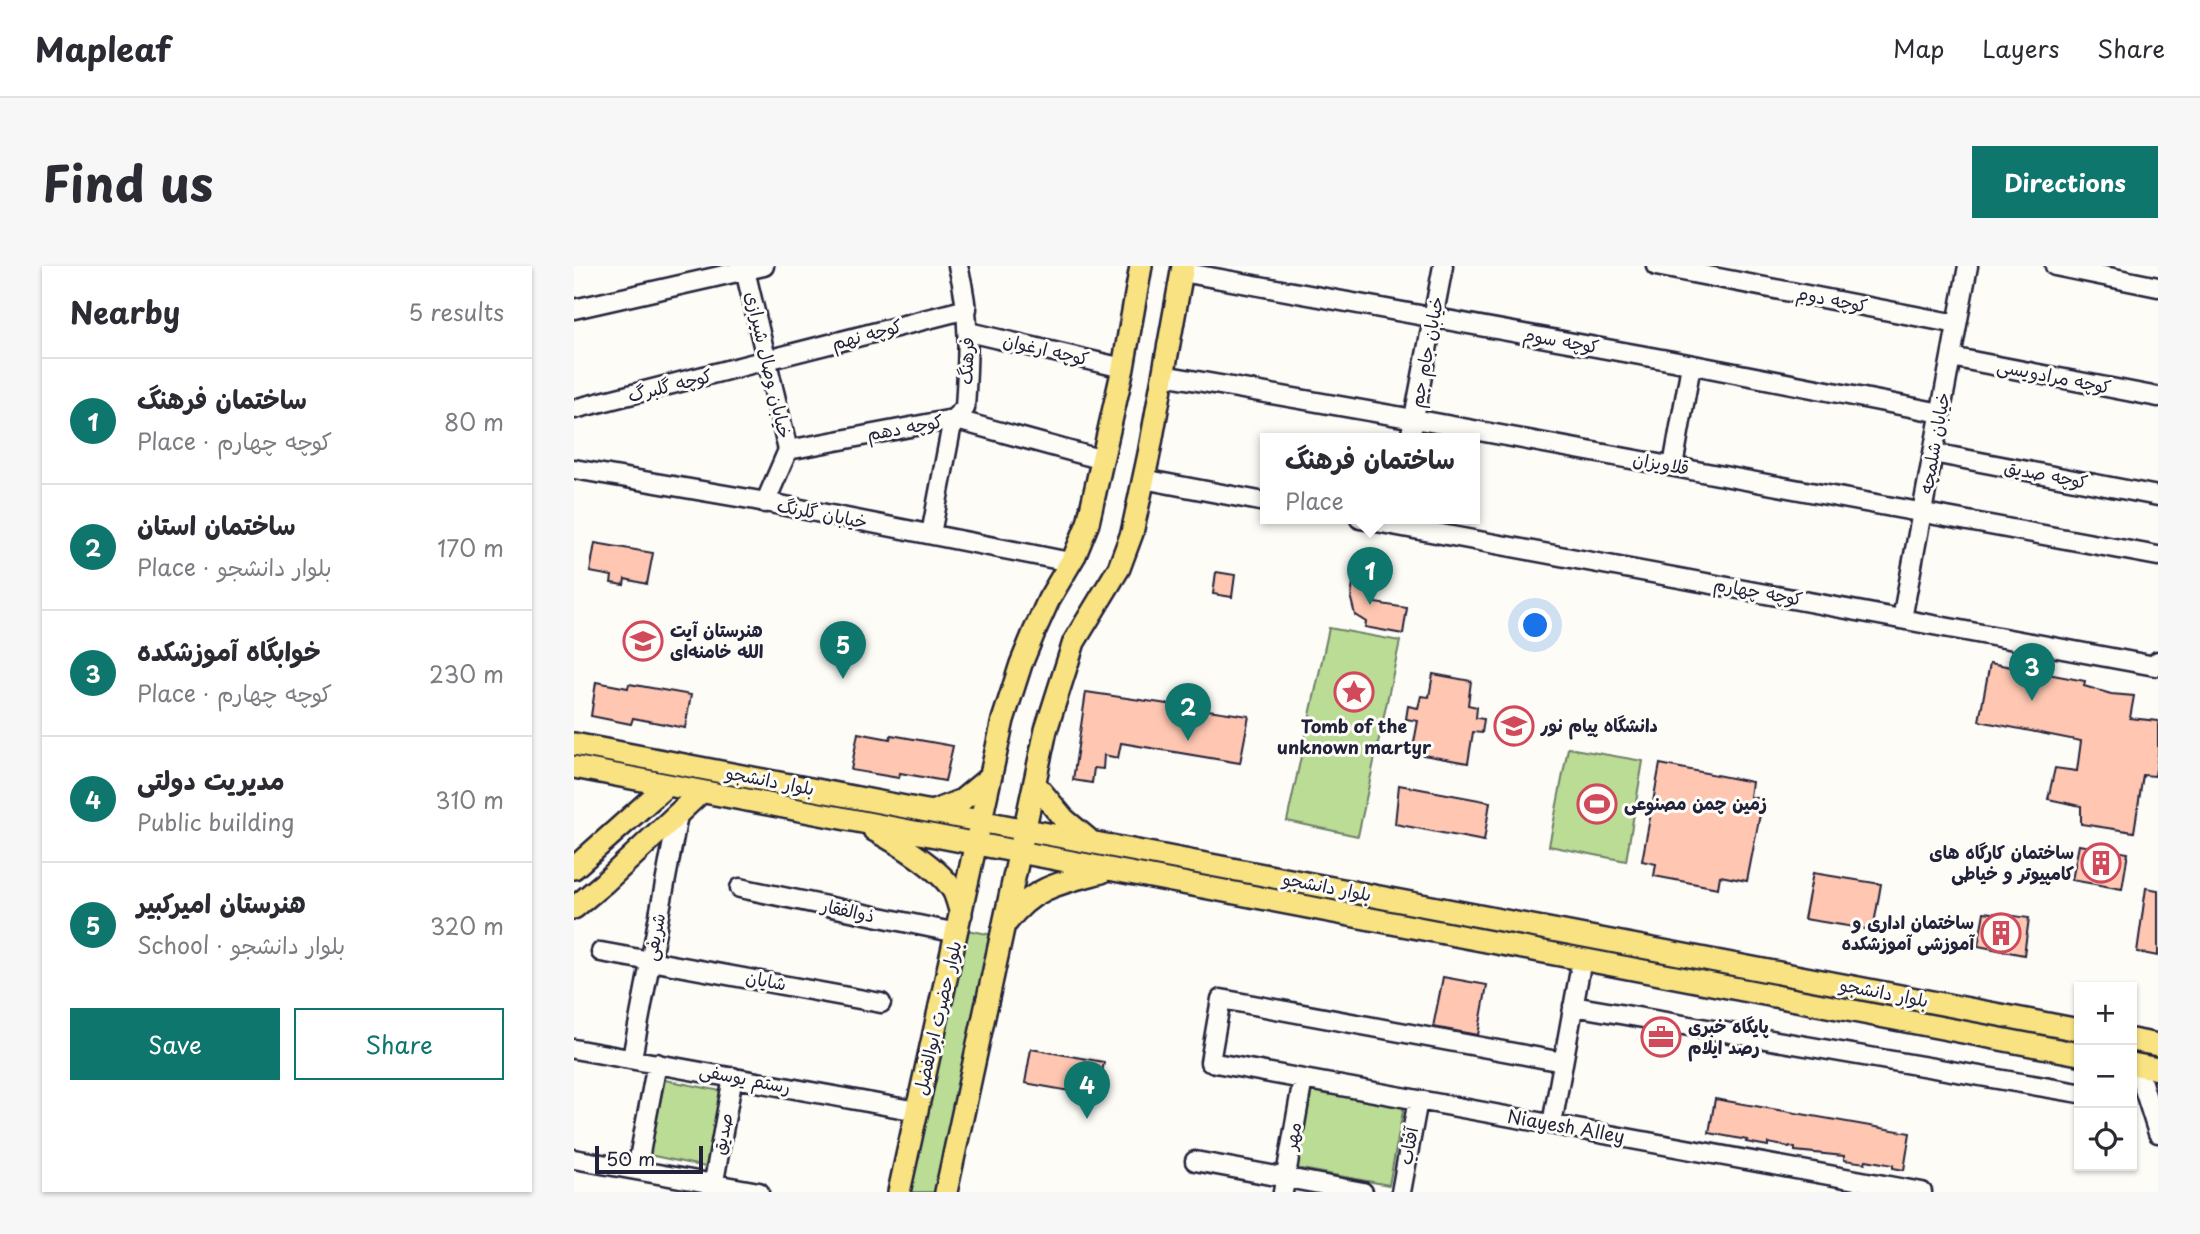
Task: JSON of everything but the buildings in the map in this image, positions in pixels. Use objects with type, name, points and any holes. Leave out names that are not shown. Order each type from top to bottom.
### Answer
[{"type":"main road","name":"بلوار حضرت ابوالفضل","points":[[899,1192],[1003,720],[1020,664],[1049,599],[1075,555],[1088,523],[1123,368],[1141,266]]},
{"type":"main road","points":[[946,1192],[1046,730],[1074,642],[1119,568],[1132,533],[1182,269]]},
{"type":"main road","name":"بلوار دانشجو","points":[[574,744],[2074,1029]]},
{"type":"main road","name":"بلوار دانشجو","points":[[574,767],[2074,1053]]},
{"type":"main road","points":[[933,812],[962,800],[991,776]]},
{"type":"main road","points":[[1035,784],[1064,820],[1093,842]]},
{"type":"main road","points":[[580,863],[667,785]]},
{"type":"main road","points":[[574,908],[701,792]]},
{"type":"main road","points":[[860,822],[929,866],[953,892],[959,923]]},
{"type":"main road","points":[[580,863],[600,867],[604,883]]},
{"type":"main road","points":[[1006,923],[1019,905],[1036,892],[1065,881],[1109,870]]},
{"type":"main road","points":[[2137,1041],[2158,1045]]},
{"type":"main road","points":[[2137,1065],[2158,1069]]},
{"type":"street","points":[[574,309],[764,266]]},
{"type":"street","name":"خیابان جام جم","points":[[1411,433],[1443,266]]},
{"type":"street","name":"کوچه دوم","points":[[1656,266],[1688,269],[1708,276],[1957,324]]},
{"type":"street","name":"خیابان شلمچه","points":[[1902,619],[1968,266]]},
{"type":"street","points":[[2055,266],[2158,287]]},
{"type":"street","name":"فرهنگ","points":[[932,534],[953,419],[965,408],[969,332],[964,268]]},
{"type":"street","name":"خیابان وصال شیرازی","points":[[744,269],[788,450],[765,503]]},
{"type":"street","name":"کوچه سوم","points":[[1182,269],[1239,274],[1433,318],[1941,413]]},
{"type":"street","name":"کوچه نهم","points":[[767,362],[967,309]]},
{"type":"street","name":"کوچه ارغوان","points":[[969,332],[1123,368]]},
{"type":"street","name":"کوچه مرادویسی","points":[[1951,357],[2158,397]]},
{"type":"street","name":"کوچه گلبرگ","points":[[574,409],[767,362]]},
{"type":"street","points":[[1673,466],[1691,365]]},
{"type":"street","name":"قلاویزان","points":[[1163,375],[2158,556]]},
{"type":"street","name":"کوچه دهم","points":[[788,450],[953,419],[1103,460]]},
{"type":"street","name":"کوچه صدیق","points":[[1933,453],[2158,496]]},
{"type":"street","name":"خیابان گلرنگ","points":[[574,468],[1070,562]]},
{"type":"street","points":[[1143,479],[1260,501]]},
{"type":"street","name":"کوچه چهارم","points":[[1405,524],[1902,619],[2157,663]]},
{"type":"street","name":"شریفی","points":[[632,1058],[678,815]]},
{"type":"street","name":"ذوالفقار","points":[[740,888],[959,923]]},
{"type":"street","name":"شایان","points":[[601,952],[881,1003]]},
{"type":"street","points":[[1552,1124],[1582,960]]},
{"type":"street","name":"Niayesh Alley","points":[[1563,1062],[1221,999],[1210,1062],[1552,1124],[1879,1188],[1922,1192]]},
{"type":"street","points":[[1573,1006],[2074,1092]]},
{"type":"street","name":"رستم یوسفی","points":[[574,1049],[917,1111]]},
{"type":"street","points":[[637,1169],[657,1063]]},
{"type":"street","name":"صدیق","points":[[713,1188],[733,1077]]},
{"type":"street","name":"مهر","points":[[1284,1185],[1303,1079]]},
{"type":"street","points":[[2137,1084],[2140,1103],[2158,1133]]},
{"type":"street","name":"آفتاب","points":[[1401,1192],[1418,1100]]},
{"type":"street","points":[[574,1158],[637,1169],[713,1188],[760,1192]]},
{"type":"street","points":[[1195,1161],[1284,1185],[1363,1192]]},
{"type":"green space","points":[[1329,628],[1400,641],[1358,836],[1287,821]]},
{"type":"green space","name":"زمین چمن مصنوعی","points":[[1568,748],[1643,761],[1626,861],[1549,846]]},
{"type":"green space","points":[[967,930],[993,935],[937,1192],[909,1192]]},
{"type":"green space","points":[[665,1080],[721,1091],[706,1167],[649,1155]]},
{"type":"green space","points":[[1310,1089],[1404,1106],[1389,1185],[1296,1168]]},
{"type":"place","name":"ساختمان فرهنگ","points":[[1370,605]]},
{"type":"place","name":"هنرستان آیت الله خامنه‌ای","points":[[643,641]]},
{"type":"place","name":"هنرستان امیرکبیر","points":[[843,679]]},
{"type":"place","name":"Tomb of the unknown martyr","points":[[1354,692]]},
{"type":"place","name":"خوابگاه آموزشکده","points":[[2032,701]]},
{"type":"place","name":"دانشگاه پیام نور","points":[[1514,726]]},
{"type":"place","name":"ساختمان استان","points":[[1188,741]]},
{"type":"place","name":"زمین چمن مصنوعی","points":[[1597,804]]},
{"type":"place","name":"ساختمان کارگاه های کامپیوتر و خیاطی","points":[[2101,863]]},
{"type":"place","name":"ساختمان اداری و آموزشی آموزشکده","points":[[2001,933]]},
{"type":"place","name":"پایگاه خبری رصد ایلام","points":[[1661,1037]]},
{"type":"place","name":"مدیریت دولتی","points":[[1087,1119]]}]
